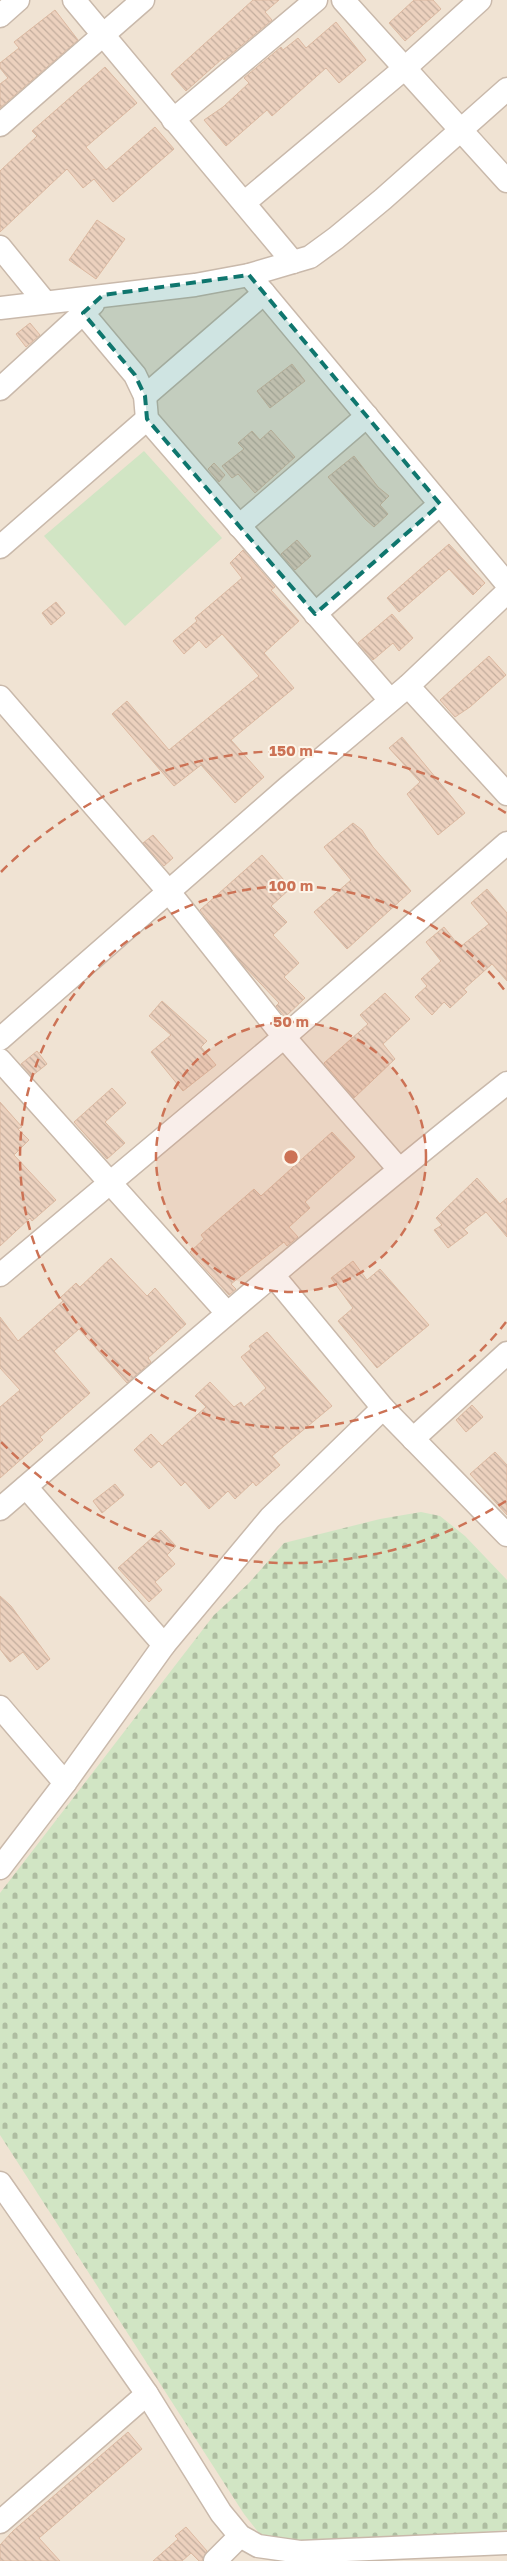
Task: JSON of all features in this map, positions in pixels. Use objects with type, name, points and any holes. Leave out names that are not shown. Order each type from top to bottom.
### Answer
[{"type":"street","points":[[0,16],[18,0]]},
{"type":"street","points":[[74,0],[293,262]]},
{"type":"street","points":[[0,125],[143,0]]},
{"type":"street","points":[[173,120],[316,0]]},
{"type":"street","points":[[343,0],[507,181]]},
{"type":"street","points":[[244,203],[405,68],[480,0]]},
{"type":"street","points":[[0,308],[103,294],[195,285],[249,275],[310,257],[336,238],[507,89]]},
{"type":"street","points":[[0,247],[44,301]]},
{"type":"street","points":[[249,275],[507,584]]},
{"type":"street","points":[[145,396],[264,293]]},
{"type":"street","points":[[0,389],[103,294]]},
{"type":"street","points":[[83,313],[135,375],[145,396],[147,419],[390,700]]},
{"type":"street","points":[[239,526],[366,416]]},
{"type":"street","points":[[3,539],[147,419]]},
{"type":"street","points":[[315,614],[440,504]]},
{"type":"street","points":[[0,1039],[408,686],[507,592]]},
{"type":"street","points":[[408,686],[507,794]]},
{"type":"street","points":[[0,697],[169,892],[284,1037],[398,1168]]},
{"type":"street","points":[[0,1276],[284,1037],[507,843]]},
{"type":"street","points":[[0,1060],[108,1184],[227,1313]]},
{"type":"street","points":[[0,1509],[398,1168],[507,1083]]},
{"type":"street","points":[[273,1275],[383,1408],[507,1535]]},
{"type":"street","points":[[413,1439],[507,1353]]},
{"type":"street","points":[[0,1868],[65,1783],[164,1645],[270,1518],[383,1408]]},
{"type":"street","points":[[26,1487],[164,1645]]},
{"type":"street","points":[[0,1707],[65,1783]]},
{"type":"street","points":[[1,2187],[147,2394],[221,2512],[240,2536],[258,2546],[300,2552],[465,2554],[507,2543]]},
{"type":"street","points":[[0,2522],[147,2394]]},
{"type":"street","points":[[215,2561],[240,2536]]},
{"type":"highlighted area","points":[[249,275],[440,504],[315,614],[147,419],[145,396],[135,375],[83,313],[103,295]]},
{"type":"shaded area","points":[[0,0],[507,0],[507,2561],[0,2561]]},
{"type":"green space","points":[[144,451],[222,538],[125,626],[44,536]]},
{"type":"green space","points":[[421,1512],[440,1516],[465,1536],[507,1580],[507,2530],[322,2545],[285,2543],[259,2533],[244,2514],[0,2135],[0,1893],[214,1615],[248,1584],[284,1543],[380,1519]]},
{"type":"building","points":[[253,0],[279,0],[265,12],[272,20],[224,60],[223,58],[186,91],[171,74]]},
{"type":"building","points":[[414,0],[433,0],[441,9],[405,41],[389,23]]},
{"type":"building","points":[[55,10],[78,40],[0,108],[0,84],[8,78],[0,68],[0,63],[19,48],[14,42]]},
{"type":"building","points":[[336,22],[366,60],[339,83],[326,68],[272,116],[267,110],[226,146],[204,120],[223,107],[249,83],[244,78],[281,47],[283,50],[298,38],[306,48]]},
{"type":"building","points":[[105,67],[137,103],[86,147],[106,170],[155,127],[174,149],[113,202],[94,179],[83,188],[67,169],[0,232],[0,171],[37,136],[32,131]]},
{"type":"building","points":[[97,220],[125,239],[96,279],[69,260]]},
{"type":"building","points":[[30,323],[40,335],[26,347],[16,334]]},
{"type":"building","points":[[292,364],[305,381],[270,408],[257,391]]},
{"type":"building","points":[[271,430],[295,457],[255,493],[238,474],[232,478],[222,466],[244,449],[238,443],[252,431],[260,440]]},
{"type":"building","points":[[354,456],[378,487],[389,496],[380,505],[388,514],[374,527],[328,477]]},
{"type":"building","points":[[214,463],[225,475],[219,482],[208,469]]},
{"type":"building","points":[[297,540],[311,556],[295,570],[281,554]]},
{"type":"building","points":[[449,544],[485,583],[473,595],[449,569],[399,612],[387,598]]},
{"type":"building","points":[[243,550],[275,587],[271,590],[299,621],[264,653],[294,688],[231,740],[264,777],[235,803],[201,765],[174,786],[112,714],[127,701],[169,750],[259,676],[222,634],[206,648],[199,640],[184,654],[173,641],[197,621],[195,618],[242,578],[230,563]]},
{"type":"building","points":[[56,602],[65,613],[51,625],[42,613]]},
{"type":"building","points":[[392,614],[413,638],[399,651],[393,643],[373,660],[358,643]]},
{"type":"building","points":[[489,656],[506,675],[470,707],[455,717],[440,700]]},
{"type":"building","points":[[402,737],[465,813],[438,835],[407,794],[420,782],[389,748]]},
{"type":"building","points":[[353,823],[362,830],[373,847],[411,891],[347,949],[314,912],[351,880],[324,847]]},
{"type":"building","points":[[153,835],[173,858],[164,866],[143,843]]},
{"type":"building","points":[[262,855],[291,888],[271,906],[287,922],[273,935],[299,963],[284,977],[305,998],[285,1017],[276,1006],[279,1003],[243,965],[200,910]]},
{"type":"building","points":[[487,889],[507,913],[507,981],[492,964],[464,989],[467,992],[450,1008],[444,1002],[432,1015],[415,997],[427,986],[421,979],[441,961],[426,942],[444,927],[460,947],[489,924],[471,903]]},
{"type":"building","points":[[385,993],[410,1019],[383,1044],[395,1059],[354,1098],[324,1063],[368,1024],[360,1015]]},
{"type":"building","points":[[162,1001],[207,1041],[201,1047],[216,1065],[183,1091],[151,1052],[171,1035],[149,1016]]},
{"type":"building","points":[[37,1051],[47,1064],[32,1076],[21,1064]]},
{"type":"building","points":[[112,1088],[126,1103],[105,1122],[125,1143],[107,1159],[74,1122]]},
{"type":"building","points":[[0,1102],[22,1127],[18,1129],[29,1140],[14,1155],[56,1200],[32,1221],[30,1218],[0,1246]]},
{"type":"building","points":[[332,1132],[355,1157],[305,1202],[310,1208],[289,1227],[298,1237],[287,1246],[284,1242],[231,1284],[236,1289],[229,1295],[190,1252],[204,1239],[201,1235],[254,1189],[261,1196]]},
{"type":"building","points":[[477,1178],[500,1204],[507,1198],[507,1237],[486,1212],[464,1229],[468,1233],[448,1248],[434,1230],[442,1225],[436,1218]]},
{"type":"building","points":[[111,1258],[147,1296],[155,1288],[186,1324],[148,1358],[151,1362],[127,1383],[79,1329],[54,1351],[90,1393],[40,1437],[43,1440],[0,1478],[0,1407],[20,1390],[0,1368],[0,1317],[18,1341],[63,1301],[60,1298],[76,1283],[80,1287]]},
{"type":"building","points":[[353,1261],[367,1280],[380,1269],[429,1325],[377,1368],[338,1321],[353,1308],[331,1278]]},
{"type":"building","points":[[267,1332],[332,1406],[272,1456],[280,1465],[256,1486],[253,1482],[235,1499],[228,1491],[209,1509],[185,1482],[181,1486],[159,1461],[151,1468],[134,1450],[151,1434],[162,1446],[206,1407],[195,1396],[210,1382],[234,1407],[241,1402],[244,1407],[266,1388],[241,1357],[251,1349],[249,1346]]},
{"type":"building","points":[[472,1405],[483,1417],[466,1432],[456,1420]]},
{"type":"building","points":[[495,1452],[507,1465],[507,1515],[470,1474]]},
{"type":"building","points":[[115,1484],[124,1495],[102,1513],[93,1501]]},
{"type":"building","points":[[161,1530],[176,1546],[167,1555],[175,1564],[155,1582],[162,1590],[149,1602],[118,1568]]},
{"type":"building","points":[[0,1596],[11,1606],[50,1659],[37,1670],[23,1652],[10,1662],[0,1649]]},
{"type":"building","points":[[128,2432],[142,2449],[39,2538],[60,2561],[0,2561],[0,2545],[13,2531]]},
{"type":"building","points":[[186,2527],[207,2551],[202,2561],[199,2561],[191,2553],[182,2561],[153,2561],[178,2539],[175,2536]]}]
